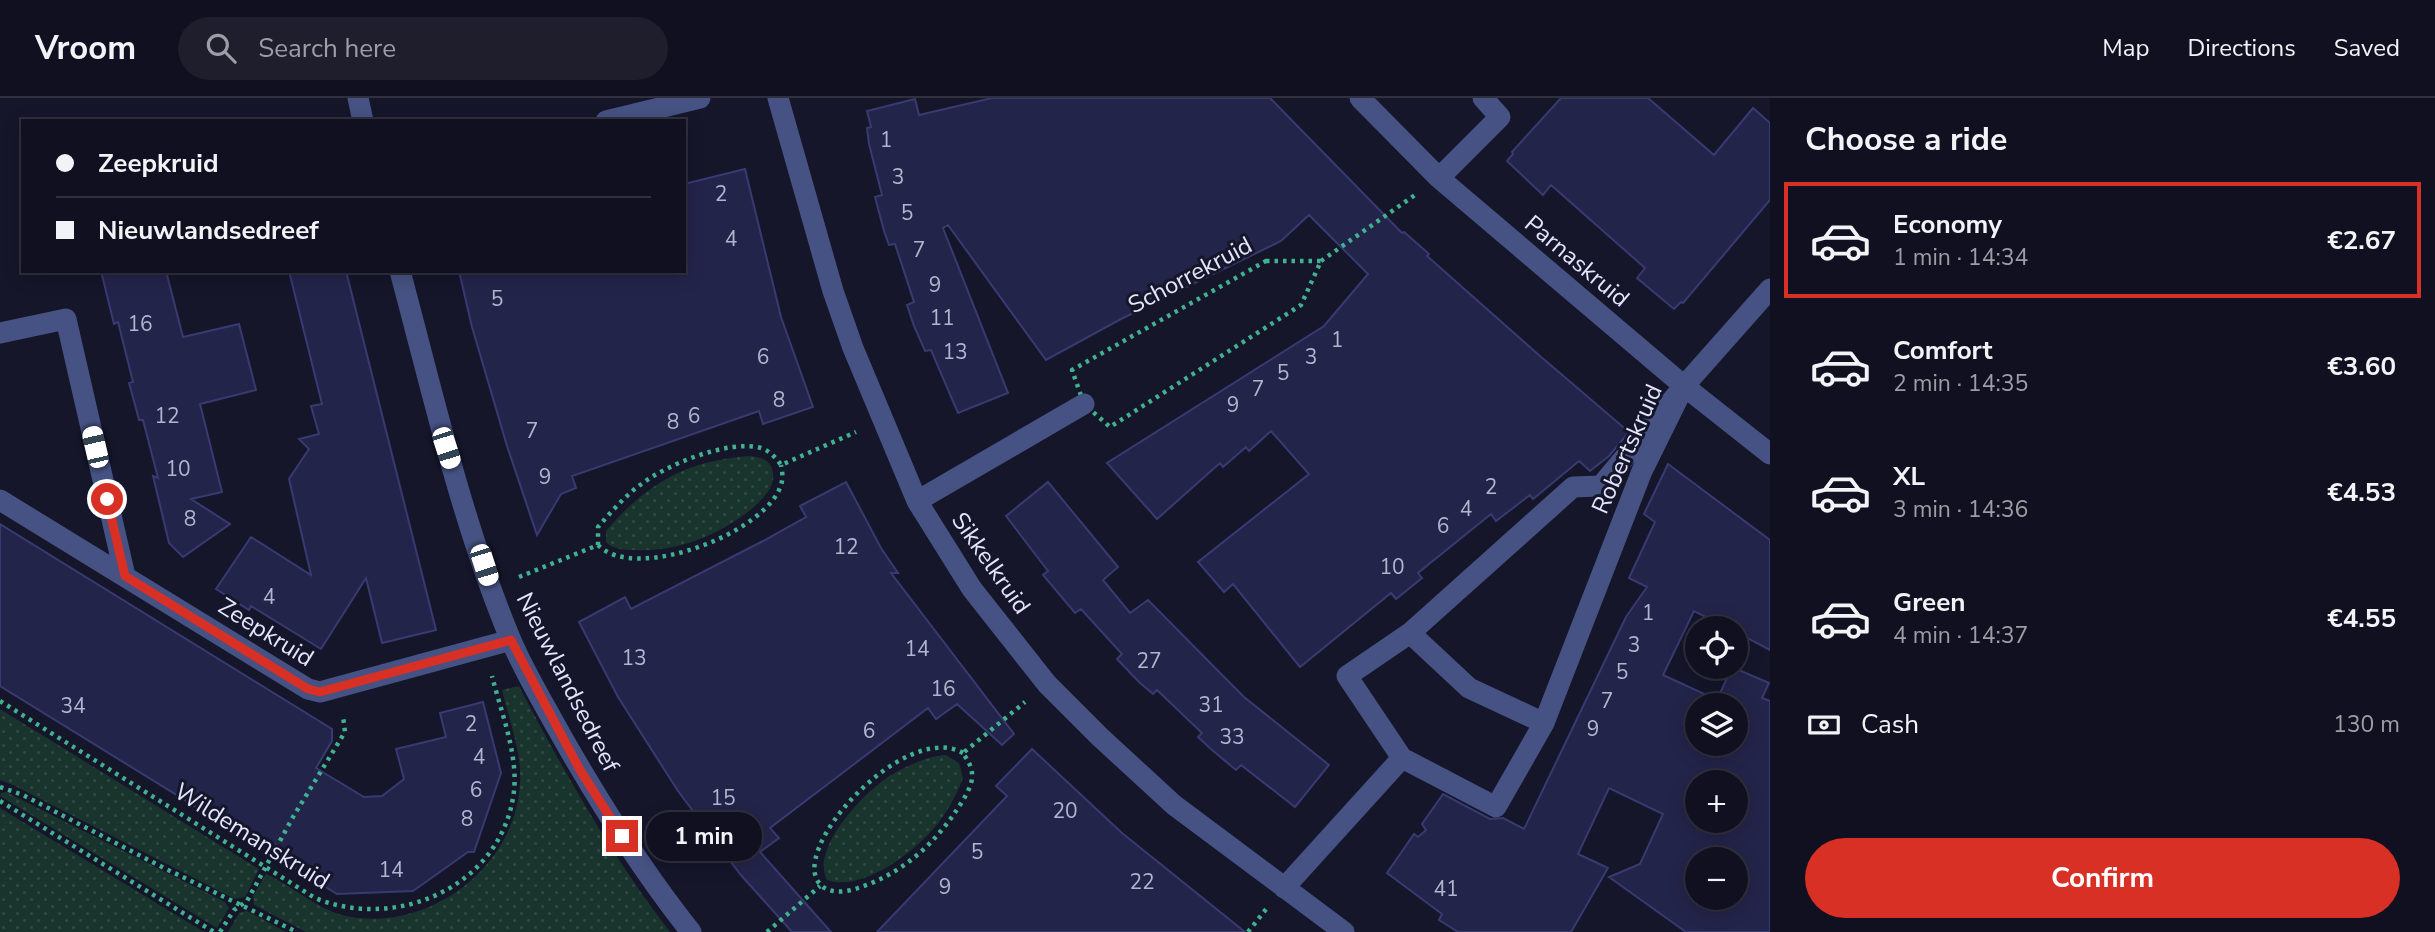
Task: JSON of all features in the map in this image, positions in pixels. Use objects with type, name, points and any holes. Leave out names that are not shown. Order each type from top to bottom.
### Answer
[{"type":"street","points":[[358,98],[363,119]]},
{"type":"street","points":[[615,119],[700,98]]},
{"type":"street","name":"Sikkelkruid","points":[[778,98],[833,291],[882,421],[917,501],[972,590],[1048,684],[1100,737],[1174,805],[1344,932]]},
{"type":"street","name":"Parnaskruid","points":[[1360,98],[1439,178],[1684,386],[1770,454]]},
{"type":"street","points":[[1439,178],[1500,117],[1483,98]]},
{"type":"street","name":"Nieuwlandsedreef","points":[[401,273],[446,448],[491,588],[511,640],[580,770],[622,836],[691,932]]},
{"type":"street","points":[[1684,386],[1770,289]]},
{"type":"street","points":[[0,333],[66,318],[125,576]]},
{"type":"street","name":"Robertskruid","points":[[1684,386],[1642,471],[1544,723],[1496,807],[1402,758],[1347,676],[1410,633],[1573,487],[1601,486],[1684,386]]},
{"type":"street","points":[[917,501],[1084,404]]},
{"type":"street","name":"Zeepkruid","points":[[0,500],[308,689],[320,692],[511,640]]},
{"type":"street","points":[[1410,633],[1469,688],[1544,723]]},
{"type":"street","points":[[1284,888],[1402,758]]},
{"type":"path","points":[[1321,261],[1439,178]]},
{"type":"path","name":"Schorrekruid","points":[[1266,261],[1321,261],[1301,305],[1110,427],[1084,404],[1072,370],[1266,261]]},
{"type":"path","points":[[781,465],[882,421]]},
{"type":"path","points":[[750,447],[762,449],[774,456],[781,465],[782,482],[775,496],[755,517],[707,545],[685,553],[638,559],[606,553],[598,545],[598,527],[617,505],[640,485],[684,461],[706,453],[750,447]]},
{"type":"path","points":[[491,588],[598,545]]},
{"type":"path","name":"Wildemanskruid","points":[[0,701],[315,898],[354,911],[375,912],[408,908],[445,892],[475,869],[489,854],[499,837],[509,812],[514,788],[511,752],[485,648]]},
{"type":"path","points":[[963,754],[1048,684]]},
{"type":"path","points":[[220,932],[234,911],[247,901],[345,732],[340,687]]},
{"type":"path","points":[[937,747],[948,747],[963,754],[971,767],[972,779],[946,828],[927,848],[887,877],[867,885],[843,892],[820,886],[816,864],[823,840],[846,804],[861,787],[884,769],[937,747]]},
{"type":"path","points":[[0,787],[23,795],[297,932]]},
{"type":"path","points":[[0,801],[214,932]]},
{"type":"path","points":[[767,932],[820,886]]},
{"type":"green space","points":[[750,456],[769,463],[773,479],[761,500],[725,527],[697,540],[662,549],[624,550],[606,542],[606,531],[621,514],[669,477],[707,463]]},
{"type":"green space","points":[[519,686],[589,812],[670,932],[306,932],[254,905],[253,896],[266,874],[318,905],[351,917],[381,918],[411,913],[439,902],[464,886],[486,866],[503,841],[515,814],[520,784],[519,760],[502,690]]},
{"type":"green space","points":[[0,709],[259,869],[245,897],[235,899],[0,780]]},
{"type":"green space","points":[[946,755],[959,763],[963,778],[949,806],[930,833],[904,856],[873,874],[857,880],[827,880],[824,867],[826,852],[843,821],[855,807],[891,775],[924,759]]},
{"type":"green space","points":[[6,792],[225,902],[229,908],[217,928],[0,796]]},
{"type":"green space","points":[[0,808],[204,932],[0,932]]},
{"type":"green space","points":[[247,911],[286,932],[228,932],[239,913]]},
{"type":"building","points":[[992,98],[1270,98],[1402,233],[1629,432],[1609,456],[1590,471],[1579,461],[1533,499],[1530,495],[1496,521],[1491,514],[1418,573],[1422,578],[1396,599],[1391,593],[1300,667],[1233,584],[1224,592],[1198,562],[1309,474],[1271,431],[1249,451],[1246,447],[1223,467],[1220,463],[1157,519],[1107,463],[1324,326],[1368,274],[1309,215],[1281,241],[1121,319],[1046,360],[948,225],[943,228],[1008,393],[958,413],[931,350],[925,351],[914,326],[907,305],[914,302],[895,244],[889,245],[884,231],[875,197],[882,195],[869,144],[867,128],[871,127],[867,111],[915,99],[919,115]]},
{"type":"building","points":[[1561,98],[1648,98],[1714,155],[1753,108],[1770,123],[1770,200],[1683,303],[1674,309],[1637,278],[1645,268],[1551,185],[1543,195],[1507,161]]},
{"type":"building","points":[[745,169],[781,317],[813,407],[763,424],[759,411],[572,476],[576,488],[561,494],[537,535],[507,446],[472,327],[459,273],[686,273],[686,184]]},
{"type":"building","points":[[101,273],[167,273],[183,337],[239,324],[256,390],[200,404],[222,492],[191,499],[230,524],[183,557],[169,543],[153,476],[158,478],[143,420],[139,420],[129,383],[133,382],[118,322],[114,324]]},
{"type":"building","points":[[289,273],[347,273],[436,630],[382,643],[366,578],[321,649],[251,606],[249,610],[216,589],[251,537],[311,575],[289,479],[309,449],[299,439],[319,434],[311,406],[322,404]]},
{"type":"building","points":[[1668,464],[1770,540],[1770,650],[1748,638],[1748,616],[1704,616],[1694,611],[1692,616],[1685,616],[1685,630],[1663,675],[1702,693],[1685,693],[1685,756],[1748,756],[1748,693],[1720,693],[1727,679],[1748,679],[1748,674],[1769,683],[1762,698],[1770,701],[1770,932],[1686,932],[1609,877],[1640,864],[1663,814],[1609,788],[1578,854],[1608,868],[1571,932],[1458,932],[1439,920],[1442,914],[1387,873],[1414,834],[1418,837],[1426,830],[1422,824],[1443,794],[1490,819],[1503,818],[1524,829],[1626,617],[1647,587],[1629,578],[1655,522],[1644,514]]},
{"type":"building","points":[[846,482],[881,548],[898,573],[891,573],[1014,734],[1002,745],[957,704],[936,719],[928,708],[770,828],[779,838],[760,852],[831,932],[792,932],[740,874],[678,791],[618,697],[579,622],[625,597],[631,609],[763,541],[806,517],[800,506]]},
{"type":"building","points":[[1048,482],[1118,567],[1103,580],[1130,613],[1148,600],[1244,697],[1329,765],[1295,807],[1241,765],[1236,770],[1212,750],[1198,737],[1202,733],[1157,690],[1153,694],[1139,682],[1117,659],[1122,654],[1081,609],[1075,613],[1043,575],[1048,571],[1006,516]]},
{"type":"building","points":[[0,524],[332,729],[332,741],[316,768],[364,797],[382,796],[404,779],[396,749],[446,737],[440,713],[483,702],[501,773],[474,852],[468,852],[413,891],[337,894],[0,686]]},
{"type":"building","points":[[1032,749],[1122,833],[1245,932],[877,932],[1007,796],[996,786]]},
{"type":"route","points":[[107,499],[125,576],[308,689],[320,692],[511,640],[580,770],[622,836]]}]
